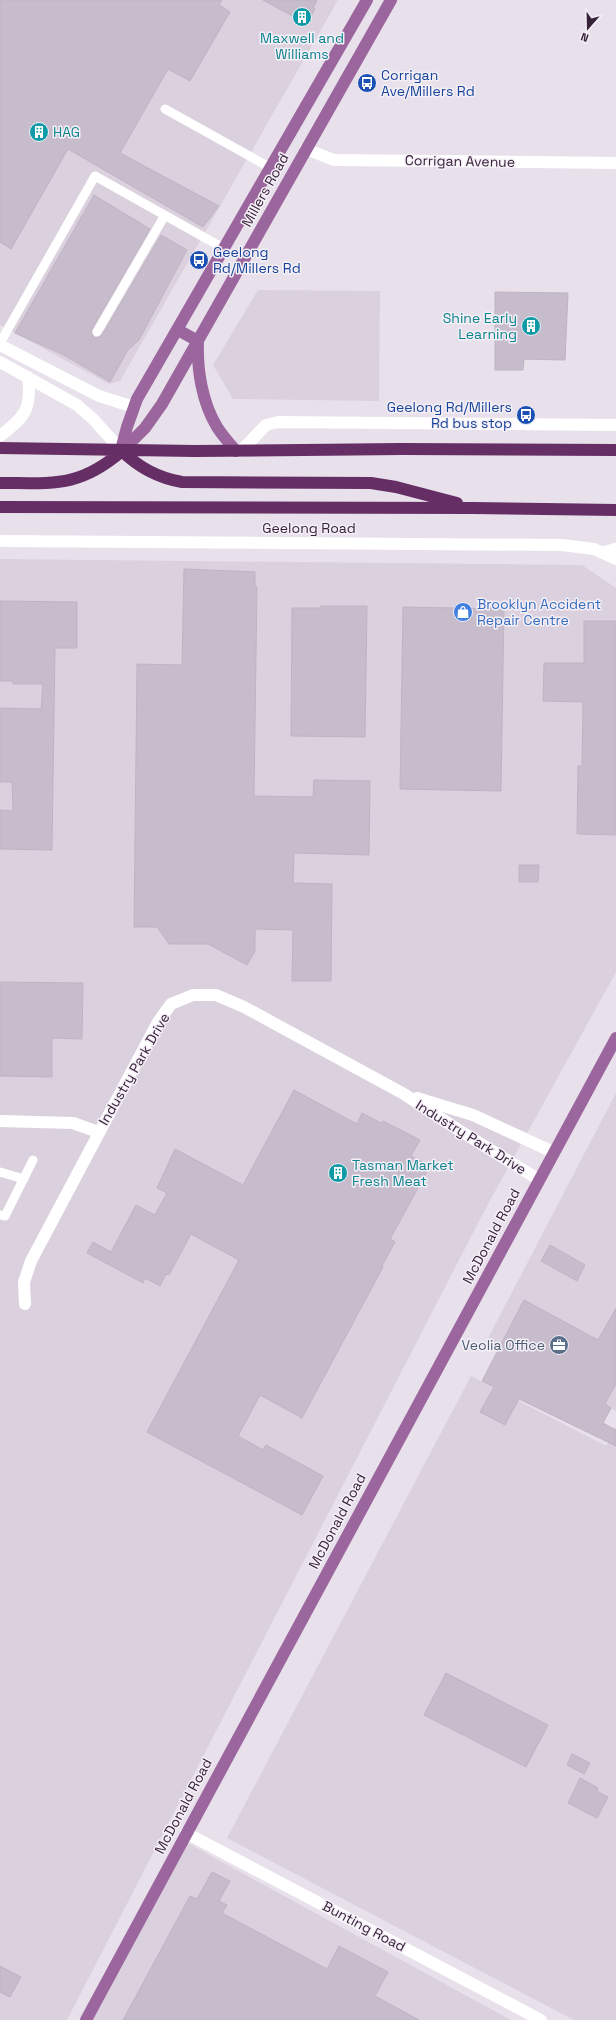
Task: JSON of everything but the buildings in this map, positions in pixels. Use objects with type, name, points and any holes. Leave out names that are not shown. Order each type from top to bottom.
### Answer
[{"type":"highway","points":[[0,448],[122,451],[238,451],[402,448],[616,450]]},
{"type":"highway","points":[[0,482],[53,483],[79,479],[101,468],[122,451]]},
{"type":"highway","points":[[122,451],[149,472],[164,478],[182,482],[371,483],[396,487],[473,508]]},
{"type":"highway","name":"Geelong Road","points":[[0,507],[473,508],[616,510]]},
{"type":"main road","name":"Millers Road","points":[[122,451],[134,407],[367,0]]},
{"type":"main road","name":"Millers Road","points":[[122,451],[145,428],[156,413],[391,0]]},
{"type":"main road","points":[[178,330],[198,341],[198,370],[203,392],[216,425],[238,451]]},
{"type":"main road","name":"McDonald Road","points":[[86,2020],[538,1179],[616,1038]]},
{"type":"street","name":"Corrigan Avenue","points":[[306,149],[334,160],[616,163]]},
{"type":"street","points":[[0,344],[99,396],[134,407]]},
{"type":"street","points":[[0,362],[77,405],[93,419],[122,451]]},
{"type":"street","points":[[0,436],[18,420],[26,409],[30,397],[28,377]]},
{"type":"street","points":[[238,451],[266,425],[278,422],[616,425]]},
{"type":"street","name":"Geelong Road","points":[[0,540],[562,545],[580,546],[616,559]]},
{"type":"street","name":"Industry Park Drive","points":[[25,1304],[24,1282],[31,1261],[98,1132],[158,1022],[171,1004],[193,995],[216,995],[244,1007],[404,1094],[457,1130],[538,1179]]},
{"type":"street","name":"Industry Park Drive","points":[[404,1094],[473,1115],[553,1152]]},
{"type":"street","points":[[0,1121],[73,1123],[98,1132]]},
{"type":"street","name":"Bunting Road","points":[[186,1833],[541,2020]]},
{"type":"lane","points":[[165,109],[271,168]]},
{"type":"lane","points":[[0,344],[95,176],[225,249]]},
{"type":"lane","points":[[98,332],[165,215]]},
{"type":"lane","points":[[600,552],[616,547]]},
{"type":"lane","points":[[0,1215],[5,1216],[33,1160]]},
{"type":"lane","points":[[0,1172],[24,1180]]},
{"type":"shaded area","points":[[0,0],[338,0],[120,381],[109,384],[0,325]]},
{"type":"shaded area","points":[[258,290],[380,291],[379,401],[233,399],[213,365]]},
{"type":"shaded area","points":[[0,559],[582,565],[616,588],[616,972],[488,1204],[67,2020],[0,2020]]},
{"type":"shaded area","points":[[616,1093],[616,1411],[486,1342]]},
{"type":"shaded area","points":[[471,1376],[606,1446],[616,1426],[616,2020],[574,2020],[227,1838]]},
{"type":"shaded area","points":[[182,1840],[511,2020],[86,2020]]},
{"type":"place","name":"Maxwell and Williams","points":[[302,17]]},
{"type":"place","name":"Corrigan Ave/Millers Rd","points":[[367,83]]},
{"type":"place","name":"HAG","points":[[39,132]]},
{"type":"place","name":"Geelong Rd/Millers Rd","points":[[199,260]]},
{"type":"place","name":"Shine Early Learning","points":[[531,326]]},
{"type":"place","name":"Geelong Rd/Millers Rd bus stop","points":[[526,415]]},
{"type":"place","name":"Brooklyn Accident Repair Centre","points":[[463,612]]},
{"type":"place","name":"Tasman Market Fresh Meat","points":[[338,1173]]},
{"type":"place","name":"Veolia Office","points":[[559,1345]]}]
